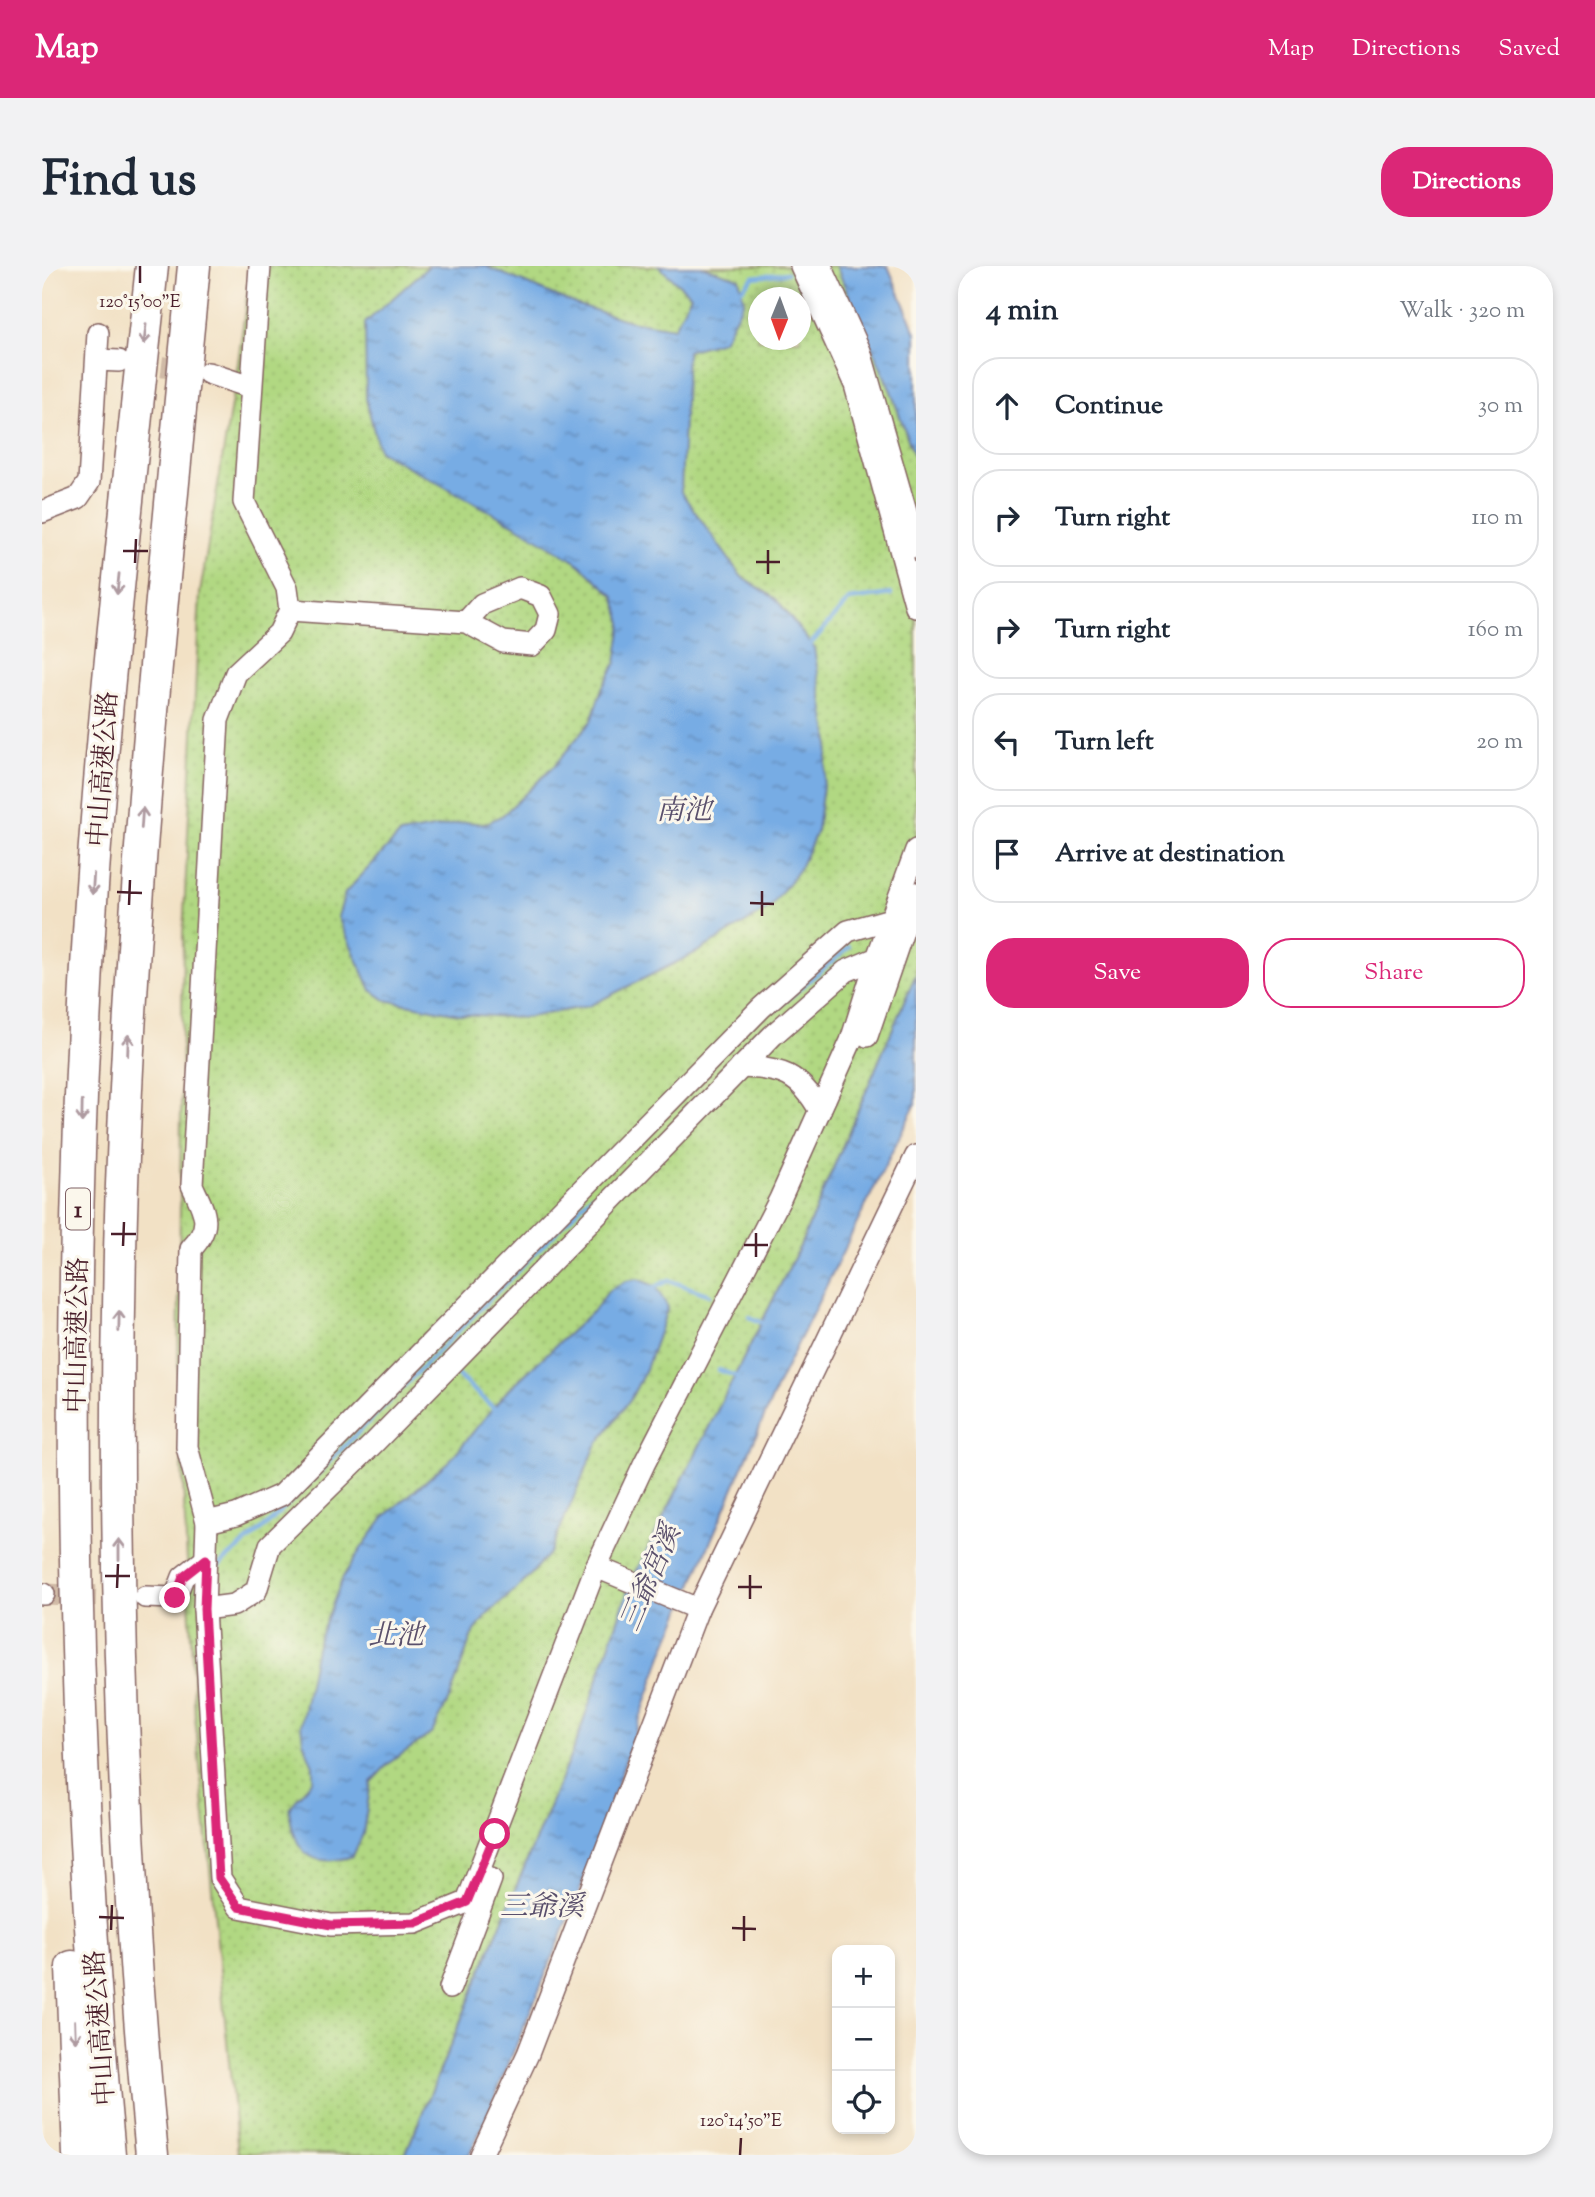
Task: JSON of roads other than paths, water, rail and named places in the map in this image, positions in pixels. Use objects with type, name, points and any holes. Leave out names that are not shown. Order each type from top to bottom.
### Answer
[{"type":"highway","name":"中山高速公路","points":[[109,2155],[98,2032],[86,1833],[78,1635],[74,1400],[86,992],[116,597],[152,266]]},
{"type":"highway","name":"中山高速公路","points":[[152,2155],[139,2018],[120,1635],[120,1250],[130,1006],[148,737],[194,266]]},
{"type":"highway","points":[[74,1400],[59,1638],[79,2155]]},
{"type":"highway","points":[[120,1635],[138,1740],[171,2155]]},
{"type":"street","points":[[260,266],[244,502],[287,587],[290,610],[279,634],[236,673],[218,720],[191,1185],[205,1214],[203,1236],[191,1249],[187,1434],[187,1447],[207,1522],[204,1609],[219,1878],[239,1907],[273,1916],[331,1925],[415,1923],[467,1902],[606,1570],[782,1229],[862,1051],[916,894]]},
{"type":"street","points":[[801,266],[855,385],[916,607]]},
{"type":"street","points":[[821,266],[860,351],[916,547]]},
{"type":"street","points":[[42,512],[78,498],[89,482],[98,333]]},
{"type":"street","points":[[97,360],[119,361]]},
{"type":"street","points":[[208,373],[250,387]]},
{"type":"street","points":[[290,610],[466,622]]},
{"type":"street","points":[[450,1988],[644,1464],[780,1199],[820,1111],[851,1041],[877,958],[894,918],[916,850]]},
{"type":"street","points":[[207,1522],[236,1515],[281,1494],[761,1008],[848,932],[894,918]]},
{"type":"street","points":[[204,1609],[234,1605],[256,1591],[270,1545],[374,1443],[741,1067],[846,971],[877,958]]},
{"type":"street","points":[[741,1067],[774,1068],[807,1087],[820,1111]]},
{"type":"street","points":[[481,2155],[528,2054],[693,1606],[916,1157]]},
{"type":"street","points":[[145,1597],[175,1598],[183,1577],[206,1559]]},
{"type":"street","points":[[606,1570],[693,1606]]},
{"type":"water","name":"南池","points":[[429,266],[485,266],[575,304],[630,321],[674,328],[691,295],[658,266],[701,266],[739,278],[744,301],[723,341],[687,351],[681,492],[741,576],[776,599],[814,648],[829,741],[817,831],[801,866],[771,907],[699,951],[589,1006],[524,1018],[459,1014],[385,1000],[371,990],[338,917],[345,893],[400,834],[466,822],[485,824],[503,815],[555,765],[591,721],[602,688],[616,663],[622,623],[614,596],[579,564],[517,526],[379,451],[366,399],[365,323]]},
{"type":"water","points":[[836,266],[888,266],[916,333],[916,462],[891,391]]},
{"type":"water","name":"三爺溪","points":[[916,974],[916,1103],[780,1380],[664,1650],[578,1896],[484,2123],[469,2155],[405,2155],[577,1740],[631,1582],[800,1246]]},
{"type":"water","name":"北池","points":[[638,1279],[655,1286],[668,1307],[646,1369],[631,1398],[596,1446],[550,1552],[527,1579],[486,1616],[472,1635],[450,1697],[432,1733],[389,1763],[371,1782],[363,1834],[353,1856],[325,1860],[306,1853],[295,1836],[289,1809],[313,1779],[313,1766],[303,1741],[301,1725],[316,1647],[343,1577],[384,1517],[450,1460],[507,1391],[596,1308],[609,1290],[626,1281]]},
{"type":"waterway","points":[[740,291],[753,277],[787,273]]},
{"type":"waterway","points":[[808,647],[849,600],[891,594]]},
{"type":"waterway","points":[[775,1009],[849,947]]},
{"type":"waterway","points":[[213,1570],[267,1525],[592,1195]]},
{"type":"waterway","points":[[651,1290],[668,1280],[710,1295]]},
{"type":"waterway","points":[[750,1317],[765,1324]]},
{"type":"waterway","points":[[719,1370],[738,1377]]},
{"type":"waterway","points":[[457,1375],[496,1410]]},
{"type":"tunnel","points":[[131,363],[196,371]]},
{"type":"tunnel","points":[[44,1594],[133,1597]]},
{"type":"water label","name":"三爺宮溪","points":[[649,1577]]}]
